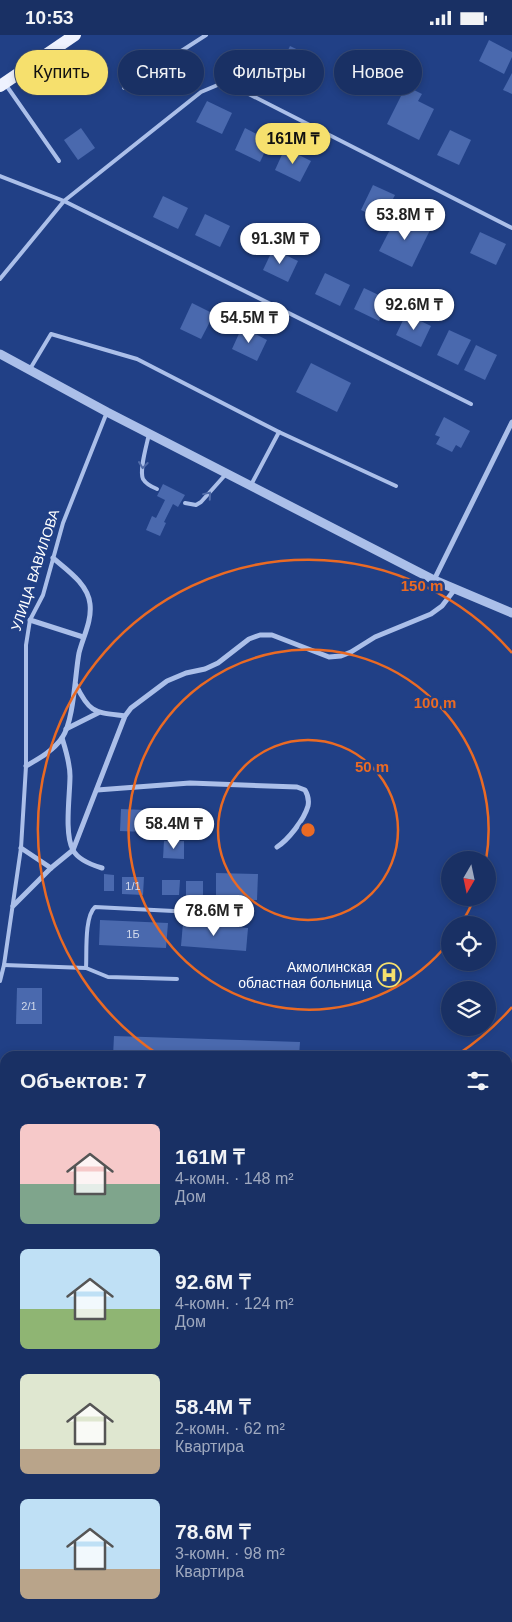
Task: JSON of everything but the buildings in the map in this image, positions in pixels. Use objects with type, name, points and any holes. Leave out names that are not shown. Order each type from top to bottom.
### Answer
[{"type":"main road","points":[[2,82],[75,35]]},
{"type":"street","points":[[0,353],[149,434],[434,580],[512,613]]},
{"type":"street","points":[[434,580],[512,423]]},
{"type":"street","points":[[26,766],[47,753],[62,738],[66,729],[79,654],[89,619],[90,605],[84,587],[53,557]]},
{"type":"street","points":[[13,906],[51,868],[73,850],[125,716],[131,708],[166,681],[218,663],[250,639],[260,635],[272,635],[329,657],[351,653],[375,637],[431,614],[442,605],[455,589]]},
{"type":"street","points":[[30,620],[83,637]]},
{"type":"street","points":[[75,684],[86,703],[98,713]]},
{"type":"street","points":[[66,729],[98,713],[125,716]]},
{"type":"street","points":[[62,738],[68,757],[70,776],[70,837],[73,850],[79,857],[90,864],[102,868]]},
{"type":"street","points":[[96,791],[190,783],[297,787],[305,790],[308,796],[308,806],[285,842],[276,847]]},
{"type":"street","points":[[21,848],[51,868]]},
{"type":"lane","points":[[183,50],[206,35]]},
{"type":"lane","points":[[2,82],[59,161]]},
{"type":"lane","points":[[0,279],[64,201],[201,92],[220,84],[241,90],[512,228]]},
{"type":"lane","points":[[0,176],[64,201],[471,404]]},
{"type":"lane","points":[[30,369],[51,334],[137,359],[279,432],[396,486]]},
{"type":"lane","name":"УЛИЦА ВАВИЛОВА","points":[[0,981],[21,848],[26,766],[26,645],[30,620],[43,595],[63,523],[107,412]]},
{"type":"lane","points":[[250,486],[279,432]]},
{"type":"lane","points":[[149,434],[142,467],[143,478],[157,489]]},
{"type":"lane","points":[[185,503],[196,505],[202,502],[226,473]]},
{"type":"lane","points":[[86,969],[88,922],[90,912],[98,906],[252,915]]},
{"type":"lane","points":[[4,965],[86,969],[108,977],[177,979]]},
{"type":"place","name":"Акмолинская областная больница","points":[[389,975]]}]
